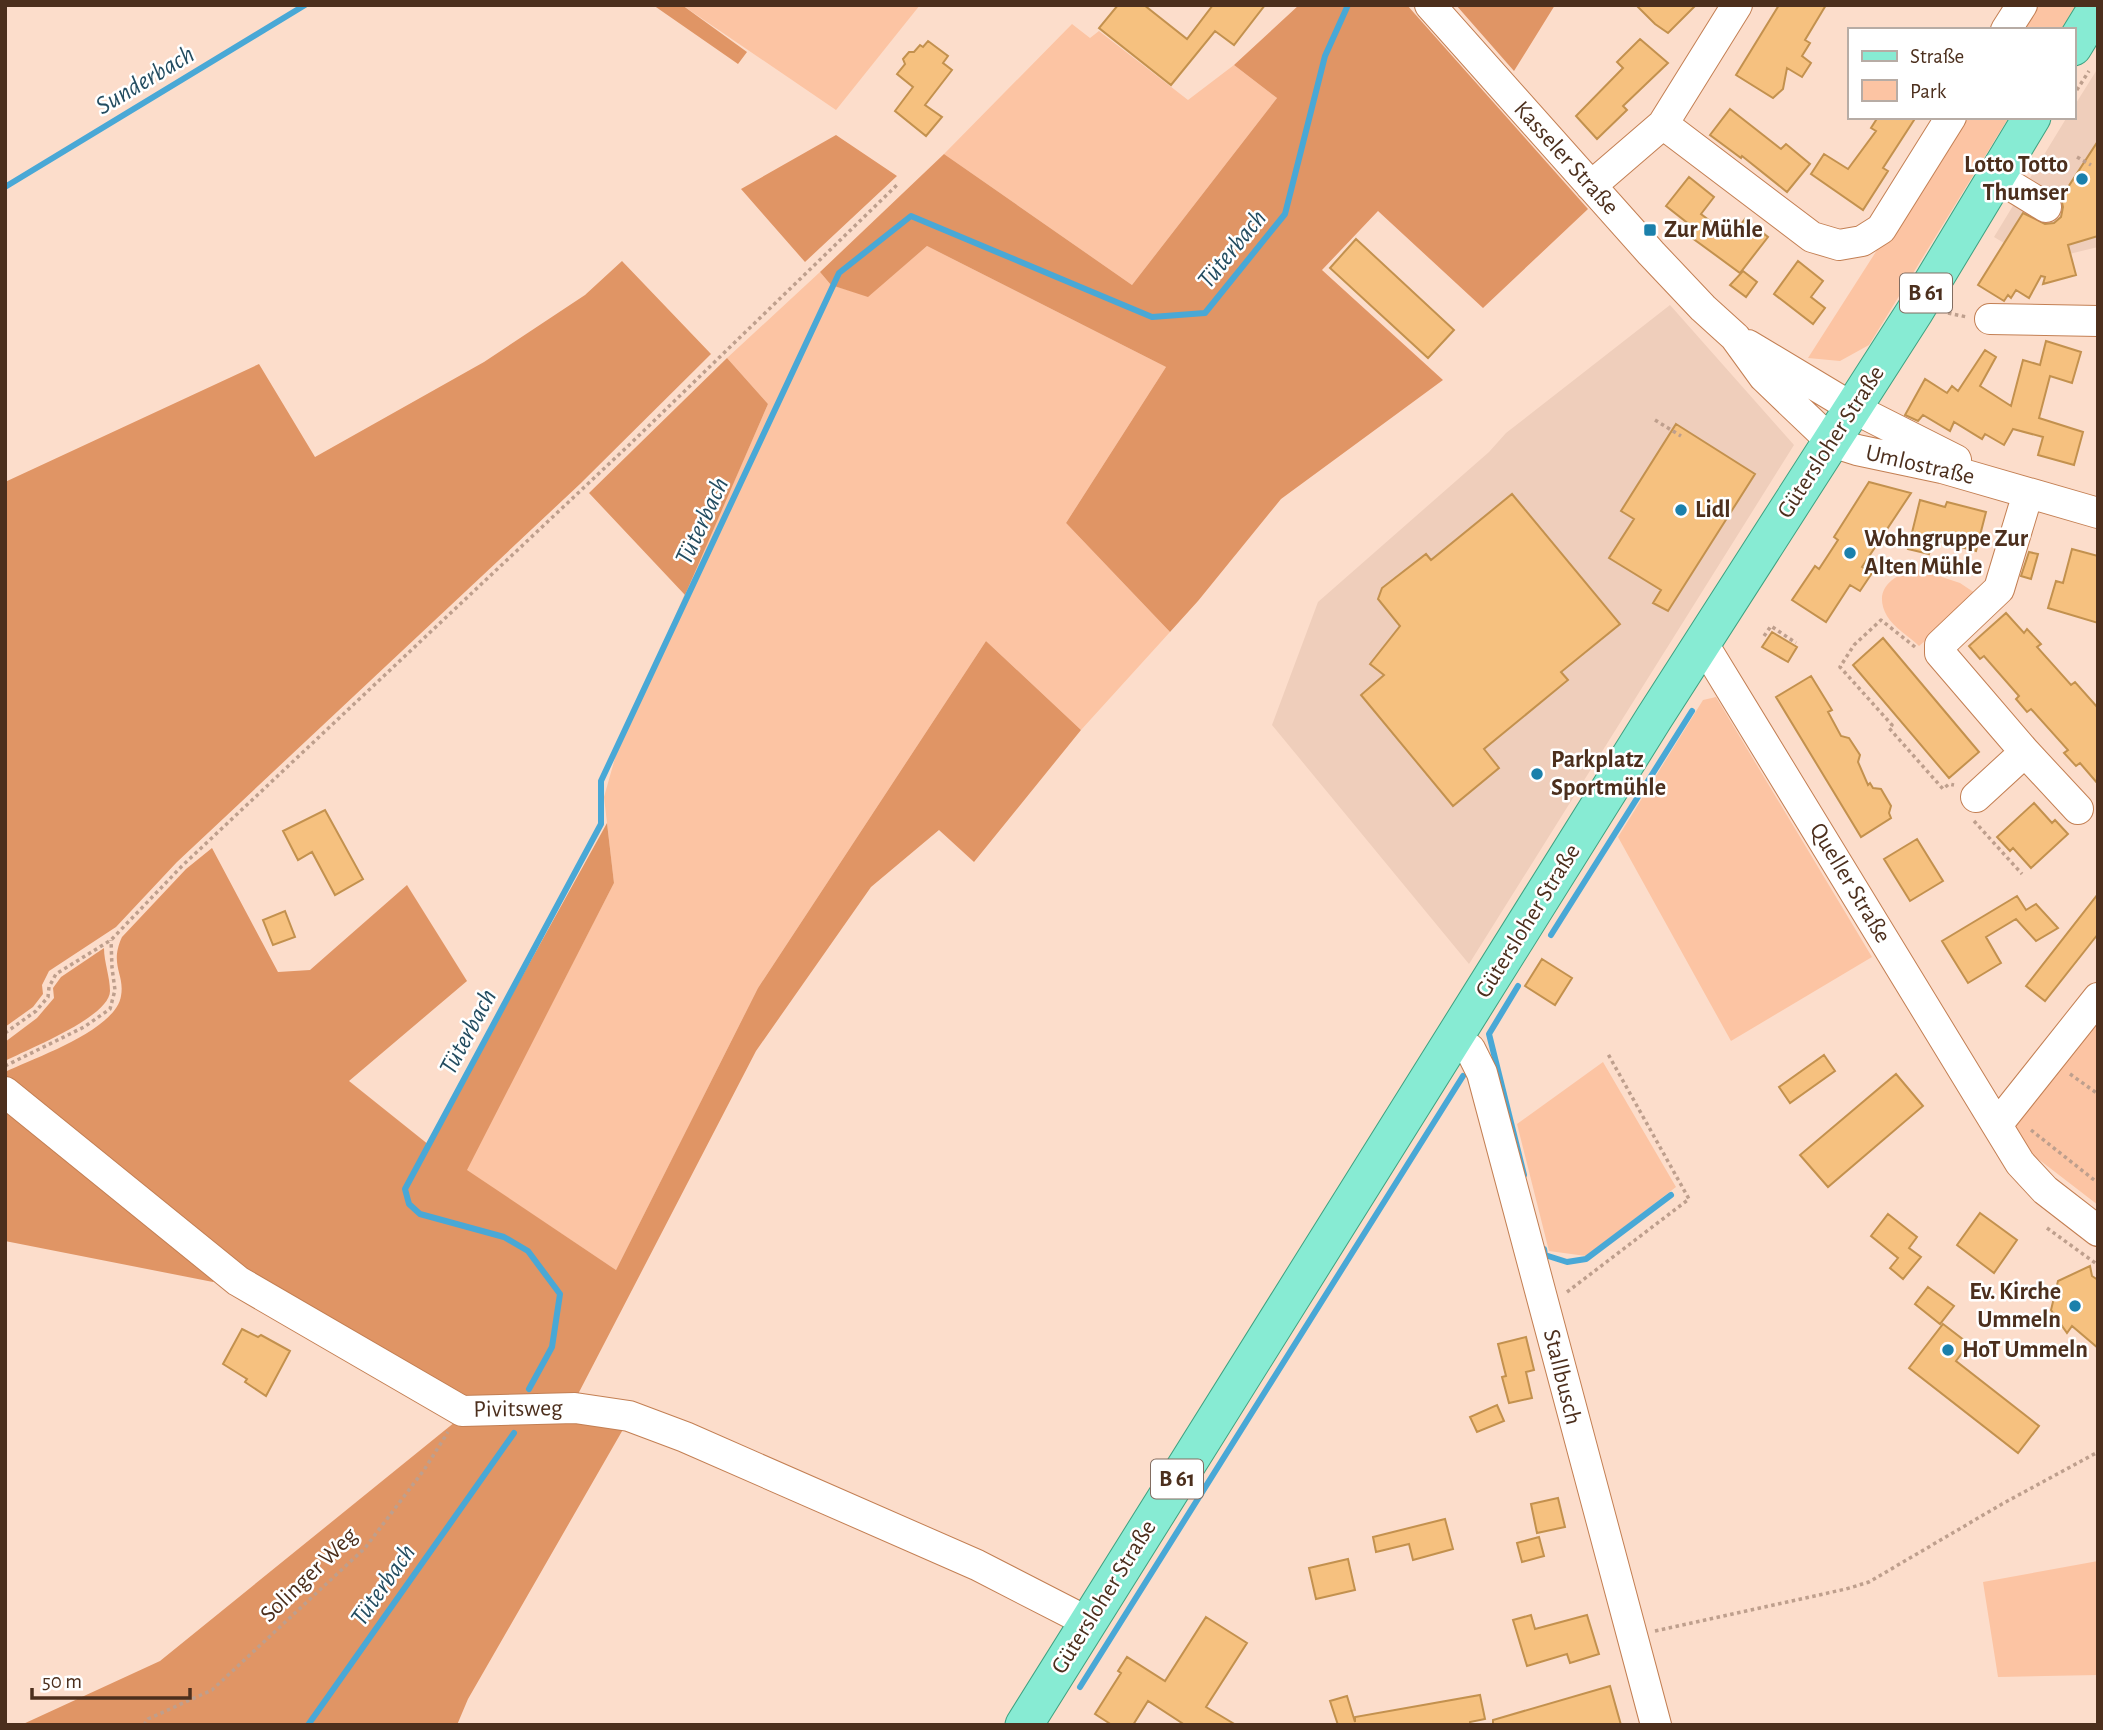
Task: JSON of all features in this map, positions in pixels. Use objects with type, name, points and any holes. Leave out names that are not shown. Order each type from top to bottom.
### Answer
[{"type":"main road","points":[[2082,57],[2098,6]]},
{"type":"main road","name":"Gütersloher Straße","points":[[1024,1725],[1330,1234],[1832,442],[2031,119]]},
{"type":"street","name":"Kasseler Straße","points":[[1430,5],[1703,308],[1735,337],[1853,408]]},
{"type":"street","points":[[1591,186],[1664,124],[1738,5]]},
{"type":"street","points":[[2007,28],[2022,5]]},
{"type":"street","points":[[1664,124],[1812,237],[1839,245],[1862,241],[1881,229],[1950,119]]},
{"type":"street","points":[[1997,177],[2046,207]]},
{"type":"street","points":[[1990,319],[2098,321]]},
{"type":"street","name":"Kasseler Straße","points":[[1735,337],[1764,377],[1832,442]]},
{"type":"street","name":"Umlostraße","points":[[1853,408],[2019,490]]},
{"type":"street","name":"Umlostraße","points":[[1832,442],[1942,468],[2098,513]]},
{"type":"street","points":[[2019,490],[1999,589],[1940,645],[1940,653],[2025,752],[2078,808]]},
{"type":"street","name":"Queller Straße","points":[[1703,642],[2010,1125],[2020,1163],[2045,1190],[2098,1231]]},
{"type":"street","points":[[1976,797],[2025,752]]},
{"type":"street","points":[[2010,1125],[2049,1058],[2098,998]]},
{"type":"street","name":"Stallbusch","points":[[1455,1039],[1470,1049],[1482,1073],[1656,1725]]},
{"type":"street","name":"Pivitsweg","points":[[5,1092],[238,1281],[462,1411],[575,1408],[629,1416],[685,1437],[977,1564],[1088,1622]]},
{"type":"path","points":[[2075,87],[2082,57]]},
{"type":"path","points":[[2077,157],[2091,165]]},
{"type":"path","points":[[5,1033],[36,1011],[48,997],[49,986],[56,974],[111,940],[192,857],[628,446],[899,183]]},
{"type":"path","points":[[1656,420],[1681,436]]},
{"type":"path","points":[[1940,645],[1919,650],[1881,620],[1854,645],[1840,667],[1892,725],[1889,728],[1943,789],[1949,784],[1969,790],[1986,807],[1972,819],[2022,874]]},
{"type":"path","points":[[1764,636],[1771,626],[1796,643]]},
{"type":"path","points":[[5,1066],[84,1027],[110,1009],[115,990],[111,940]]},
{"type":"path","points":[[1544,1302],[1560,1297],[1689,1199],[1608,1055]]},
{"type":"path","points":[[2049,1058],[2098,1094]]},
{"type":"path","points":[[2010,1125],[2098,1183]]},
{"type":"path","points":[[2047,1227],[2098,1265]]},
{"type":"path","name":"Solinger Weg","points":[[144,1725],[148,1719],[212,1690],[365,1548],[424,1470],[462,1411]]},
{"type":"path","points":[[1632,1637],[1868,1582],[2098,1452]]},
{"type":"shaded area","points":[[653,5],[682,5],[747,52],[738,64]]},
{"type":"shaded area","points":[[1299,5],[1407,5],[1588,209],[1483,308],[1378,211],[1322,270],[1443,380],[1281,499],[1170,632],[1066,523],[1166,367],[927,246],[868,297],[831,285],[820,272],[944,154],[1132,285],[1277,98],[1234,65]]},
{"type":"shaded area","points":[[1456,5],[1555,5],[1514,71]]},
{"type":"shaded area","points":[[2098,68],[2098,247],[2036,262],[1994,237],[2066,119],[2075,119],[2075,105]]},
{"type":"shaded area","points":[[836,135],[897,176],[805,262],[741,189]]},
{"type":"shaded area","points":[[622,261],[711,354],[580,484],[177,862],[116,927],[49,971],[42,985],[43,994],[33,1007],[5,1027],[5,482],[259,364],[315,457],[484,362],[585,295]]},
{"type":"shaded area","points":[[1670,305],[1794,445],[1469,964],[1272,725],[1318,602],[1489,452],[1506,433]]},
{"type":"shaded area","points":[[727,358],[768,404],[685,595],[589,493]]},
{"type":"shaded area","points":[[986,641],[1081,730],[974,862],[939,830],[871,887],[756,1051],[576,1398],[465,1398],[276,1294],[5,1086],[5,1072],[72,1042],[105,1020],[116,1008],[122,988],[117,955],[122,937],[186,869],[212,848],[278,972],[310,970],[407,885],[467,981],[349,1081],[429,1145],[607,823],[614,883],[467,1170],[616,1270],[758,988]]},
{"type":"shaded area","points":[[104,948],[110,991],[106,1001],[83,1021],[5,1061],[5,1042],[37,1018],[54,998],[53,988],[61,977]]},
{"type":"shaded area","points":[[5,1102],[221,1274],[213,1282],[5,1241]]},
{"type":"shaded area","points":[[574,1418],[625,1426],[468,1699],[457,1725],[21,1725],[160,1661],[455,1422]]},
{"type":"green space","points":[[682,5],[920,5],[836,110]]},
{"type":"green space","points":[[2034,5],[2078,5],[2064,28],[2019,28]]},
{"type":"green space","points":[[1072,24],[1090,38],[1099,31],[1188,100],[1234,65],[1277,98],[1132,285],[944,154]]},
{"type":"green space","points":[[1961,119],[2008,119],[1869,345],[1840,361],[1808,358]]},
{"type":"green space","points":[[927,246],[1166,367],[1066,523],[1170,632],[1081,730],[986,641],[758,988],[616,1270],[466,1170],[614,883],[604,797],[619,744],[768,404],[727,358],[820,272],[831,285],[868,296]]},
{"type":"green space","points":[[1921,570],[1960,583],[1978,595],[1919,646],[1890,620],[1882,597],[1884,590],[1895,578]]},
{"type":"green space","points":[[1716,697],[1872,957],[1731,1041],[1618,837],[1703,700]]},
{"type":"green space","points":[[2098,1010],[2098,1205],[2029,1152],[2008,1120]]},
{"type":"green space","points":[[1603,1062],[1676,1187],[1586,1256],[1549,1251],[1517,1124]]},
{"type":"green space","points":[[2098,1561],[2098,1675],[1998,1677],[1983,1582]]},
{"type":"building","points":[[1118,5],[1144,5],[1187,39],[1213,5],[1265,5],[1234,45],[1215,31],[1171,85],[1099,28]]},
{"type":"building","points":[[1636,5],[1696,5],[1668,33]]},
{"type":"building","points":[[1779,5],[1826,5],[1805,40],[1810,43],[1802,56],[1811,63],[1802,77],[1787,68],[1783,89],[1773,98],[1736,75]]},
{"type":"building","points":[[1640,39],[1668,63],[1623,106],[1627,110],[1597,139],[1576,116],[1623,68],[1617,62]]},
{"type":"building","points":[[928,41],[948,56],[943,63],[952,70],[925,105],[942,117],[926,136],[895,111],[913,87],[897,74],[905,64],[903,59],[909,52],[914,52],[920,45],[923,47]]},
{"type":"building","points":[[1730,109],[1781,149],[1786,144],[1810,164],[1787,192],[1742,156],[1741,158],[1710,135]]},
{"type":"building","points":[[1877,119],[1915,119],[1883,168],[1888,171],[1863,210],[1811,174],[1824,154],[1848,169],[1876,131],[1871,128]]},
{"type":"building","points":[[2098,141],[2098,236],[2068,245],[2076,275],[2043,284],[2045,277],[2041,276],[2029,298],[2016,290],[2011,298],[2008,295],[2004,301],[1978,285],[2023,213],[2045,224],[2054,223],[2061,217],[2061,198]]},
{"type":"building","points":[[1689,177],[1714,197],[1701,214],[1731,237],[1745,219],[1768,237],[1740,273],[1684,232],[1690,225],[1666,206]]},
{"type":"building","points":[[1356,239],[1454,330],[1428,358],[1330,268]]},
{"type":"building","points":[[1798,261],[1823,281],[1811,297],[1825,308],[1813,324],[1774,294]]},
{"type":"building","points":[[1743,271],[1757,282],[1746,297],[1730,285]]},
{"type":"building","points":[[2046,341],[2081,352],[2072,383],[2050,376],[2039,418],[2083,432],[2074,465],[2038,455],[2043,437],[2013,429],[2004,445],[1985,434],[1982,439],[1954,422],[1950,431],[1923,415],[1918,421],[1905,415],[1925,379],[1947,393],[1952,386],[1958,391],[1985,350],[1996,357],[1980,386],[2011,406],[2023,360],[2040,365]]},
{"type":"building","points":[[1676,424],[1755,474],[1668,611],[1653,603],[1661,590],[1609,558],[1634,519],[1621,511]]},
{"type":"building","name":"Wohngruppe Zur Alten Mühle","points":[[1869,482],[1911,493],[1862,567],[1872,573],[1860,591],[1850,585],[1826,622],[1792,600],[1815,566],[1819,569],[1838,540],[1834,537]]},
{"type":"building","points":[[1512,494],[1620,624],[1561,672],[1568,680],[1484,749],[1499,768],[1453,806],[1361,695],[1384,675],[1370,664],[1400,626],[1378,599],[1382,588],[1426,554],[1431,560]]},
{"type":"building","points":[[1920,500],[1945,507],[1947,502],[1986,512],[1976,551],[1933,540],[1929,554],[1908,549]]},
{"type":"building","points":[[2072,549],[2098,556],[2098,623],[2048,608],[2056,581],[2063,583]]},
{"type":"building","points":[[2029,552],[2038,554],[2031,579],[2021,576]]},
{"type":"building","points":[[2006,613],[2024,633],[2027,629],[2041,644],[2037,647],[2071,685],[2075,682],[2098,708],[2098,784],[2080,763],[2076,766],[2064,753],[2068,750],[2031,709],[2027,712],[2016,699],[2019,696],[1984,656],[1980,659],[1969,646]]},
{"type":"building","points":[[1772,632],[1797,647],[1788,662],[1762,647]]},
{"type":"building","points":[[1883,638],[1979,752],[1949,778],[1853,665]]},
{"type":"building","points":[[1811,676],[1832,710],[1828,712],[1841,736],[1849,738],[1860,755],[1858,762],[1868,785],[1870,783],[1873,788],[1881,789],[1891,806],[1891,818],[1861,837],[1776,697]]},
{"type":"building","points":[[2034,803],[2052,823],[2055,820],[2068,834],[2031,868],[2013,848],[2010,851],[1997,837]]},
{"type":"building","points":[[325,810],[363,879],[335,895],[312,852],[298,860],[283,831]]},
{"type":"building","points":[[1917,839],[1943,881],[1910,901],[1884,859]]},
{"type":"building","points":[[2098,894],[2098,934],[2045,1001],[2026,986]]},
{"type":"building","points":[[2017,896],[2026,910],[2036,904],[2058,928],[2036,941],[2016,919],[1986,937],[2001,963],[1968,983],[1942,941]]},
{"type":"building","points":[[285,911],[295,937],[273,945],[263,920]]},
{"type":"building","points":[[1542,959],[1572,978],[1555,1005],[1525,986]]},
{"type":"building","points":[[1824,1055],[1835,1071],[1790,1103],[1779,1087]]},
{"type":"building","points":[[1896,1074],[1923,1106],[1828,1187],[1800,1155]]},
{"type":"building","points":[[1980,1213],[2017,1240],[1994,1273],[1957,1245]]},
{"type":"building","points":[[1888,1214],[1917,1237],[1909,1248],[1921,1257],[1903,1279],[1890,1268],[1898,1258],[1871,1236]]},
{"type":"building","name":"Ev. Kirche Ummeln","points":[[2090,1266],[2092,1276],[2098,1280],[2098,1348],[2072,1326],[2067,1333],[2051,1310],[2058,1281]]},
{"type":"building","points":[[1928,1287],[1954,1306],[1940,1324],[1915,1304]]},
{"type":"building","points":[[1943,1324],[1969,1344],[1956,1361],[2039,1426],[2018,1453],[1909,1368]]},
{"type":"building","points":[[242,1329],[258,1337],[261,1335],[290,1351],[266,1396],[245,1382],[247,1379],[223,1364]]},
{"type":"building","points":[[1526,1337],[1534,1370],[1526,1372],[1532,1398],[1509,1403],[1502,1377],[1506,1376],[1498,1344]]},
{"type":"building","points":[[1497,1405],[1504,1421],[1477,1432],[1470,1417]]},
{"type":"building","points":[[1558,1498],[1565,1527],[1537,1533],[1531,1504]]},
{"type":"building","points":[[1445,1519],[1453,1549],[1413,1560],[1409,1544],[1376,1552],[1373,1537]]},
{"type":"building","points":[[1539,1537],[1544,1556],[1522,1562],[1517,1543]]},
{"type":"building","points":[[1348,1559],[1355,1590],[1316,1599],[1309,1568]]},
{"type":"building","points":[[1531,1615],[1535,1629],[1587,1615],[1599,1654],[1570,1663],[1567,1654],[1527,1666],[1513,1620]]},
{"type":"building","points":[[1206,1617],[1247,1643],[1206,1707],[1236,1725],[1185,1725],[1148,1701],[1133,1725],[1112,1725],[1095,1714],[1121,1673],[1118,1671],[1127,1657],[1165,1681]]},
{"type":"building","points":[[1610,1686],[1621,1725],[1493,1725],[1493,1720]]},
{"type":"building","points":[[1480,1695],[1485,1719],[1470,1722],[1470,1725],[1338,1725],[1330,1701],[1347,1696],[1355,1722],[1355,1717]]},
{"type":"waterway","name":"Sunderbach","points":[[5,187],[305,5]]},
{"type":"waterway","name":"Tüterbach","points":[[529,1389],[552,1347],[560,1294],[528,1251],[504,1237],[420,1214],[409,1204],[405,1189],[601,824],[601,781],[839,273],[911,216],[1152,317],[1205,313],[1285,214],[1325,56],[1348,5]]},
{"type":"waterway","points":[[1551,935],[1692,711]]},
{"type":"waterway","points":[[1518,986],[1489,1034],[1524,1175]]},
{"type":"waterway","points":[[1080,1687],[1463,1076]]},
{"type":"waterway","points":[[1544,1249],[1545,1255],[1567,1262],[1586,1259],[1671,1195]]},
{"type":"waterway","name":"Tüterbach","points":[[308,1725],[514,1433]]},
{"type":"place","name":"Lotto Totto Thumser","points":[[2082,179]]},
{"type":"place","name":"Zur Mühle","points":[[1650,230]]},
{"type":"place","name":"Lidl","points":[[1681,510]]},
{"type":"place","name":"Wohngruppe Zur Alten Mühle","points":[[1850,553]]},
{"type":"place","name":"Parkplatz Sportmühle","points":[[1537,774]]},
{"type":"place","name":"Ev. Kirche Ummeln","points":[[2075,1306]]},
{"type":"place","name":"HoT Ummeln","points":[[1948,1350]]}]
